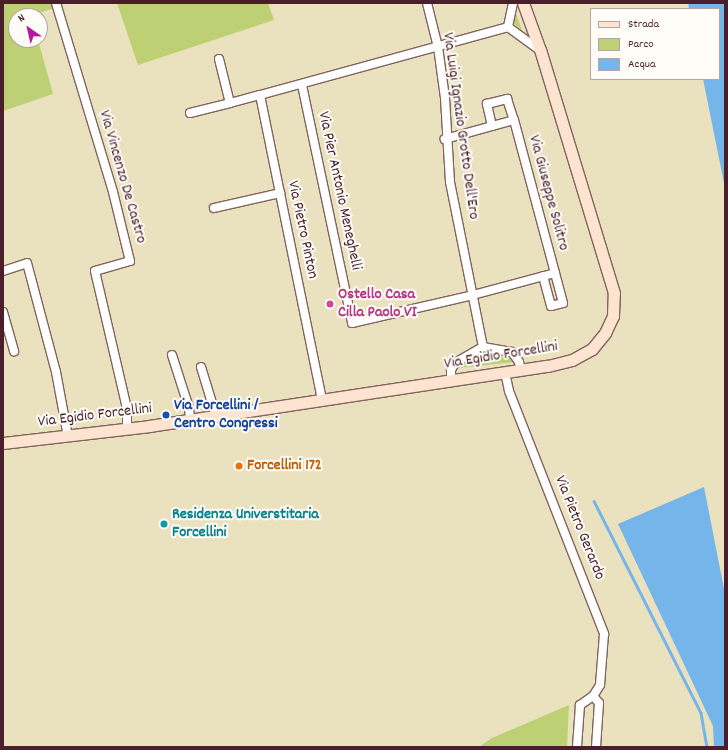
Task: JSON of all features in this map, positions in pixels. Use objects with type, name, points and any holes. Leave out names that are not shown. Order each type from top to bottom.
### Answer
[{"type":"street","name":"Via Vincenzo De Castro","points":[[56,3],[113,192],[130,261],[95,271],[128,409],[127,428]]},
{"type":"street","name":"Via Luigi Ignazio Grotto Dell'Ero","points":[[427,3],[438,47],[445,98],[445,139],[450,182],[483,347]]},
{"type":"street","points":[[508,27],[513,3]]},
{"type":"street","name":"Via Egidio Forcellini","points":[[3,443],[68,437],[190,420],[559,364],[592,349],[605,333],[615,306],[610,273],[540,50],[523,3]]},
{"type":"street","points":[[190,113],[302,85],[508,27]]},
{"type":"street","points":[[508,27],[540,50]]},
{"type":"street","points":[[218,59],[230,103]]},
{"type":"street","name":"Via Pier Antonio Meneghelli","points":[[302,85],[352,323],[473,296]]},
{"type":"street","name":"Via Pietro Pinton","points":[[260,95],[322,400]]},
{"type":"street","name":"Via Giuseppe Solitro","points":[[492,126],[486,104],[507,99],[563,303],[551,306],[543,276]]},
{"type":"street","name":"Via Giuseppe Solitro","points":[[445,139],[514,120]]},
{"type":"street","points":[[214,208],[280,193]]},
{"type":"street","points":[[3,271],[27,263],[56,372],[68,437]]},
{"type":"street","name":"Via Giuseppe Solitro","points":[[473,296],[555,273]]},
{"type":"street","points":[[3,312],[14,351]]},
{"type":"street","points":[[451,380],[451,370],[455,363],[483,347],[512,352],[516,355],[520,370]]},
{"type":"street","points":[[172,355],[189,408],[190,420]]},
{"type":"street","points":[[201,367],[216,416]]},
{"type":"street","name":"Via Pietro Gerardo","points":[[505,372],[509,391],[602,626],[598,688],[593,696],[580,705],[577,747]]},
{"type":"street","points":[[593,696],[599,703],[596,747]]},
{"type":"green space","points":[[3,3],[52,3],[54,8],[48,10],[48,8],[8,8],[8,48],[40,48],[53,94],[3,111]]},
{"type":"green space","points":[[117,3],[268,3],[274,20],[138,65]]},
{"type":"green space","points":[[515,11],[522,30],[512,22]]},
{"type":"green space","points":[[484,350],[511,356],[514,362],[459,368],[459,365]]},
{"type":"green space","points":[[569,705],[567,747],[479,747],[492,738]]},
{"type":"water","points":[[688,3],[725,3],[725,188],[703,80],[720,80],[720,8],[689,8]]},
{"type":"water","points":[[704,487],[725,594],[725,747],[714,747],[713,726],[618,524]]},
{"type":"waterway","points":[[594,501],[701,713],[707,747]]},
{"type":"place","name":"Ostello Casa Cilla Paolo VI","points":[[330,304]]},
{"type":"place","name":"Via Forcellini / Centro Congressi","points":[[166,415]]},
{"type":"place","name":"Forcellini 172","points":[[239,466]]},
{"type":"place","name":"Residenza Universtitaria Forcellini","points":[[164,524]]}]
